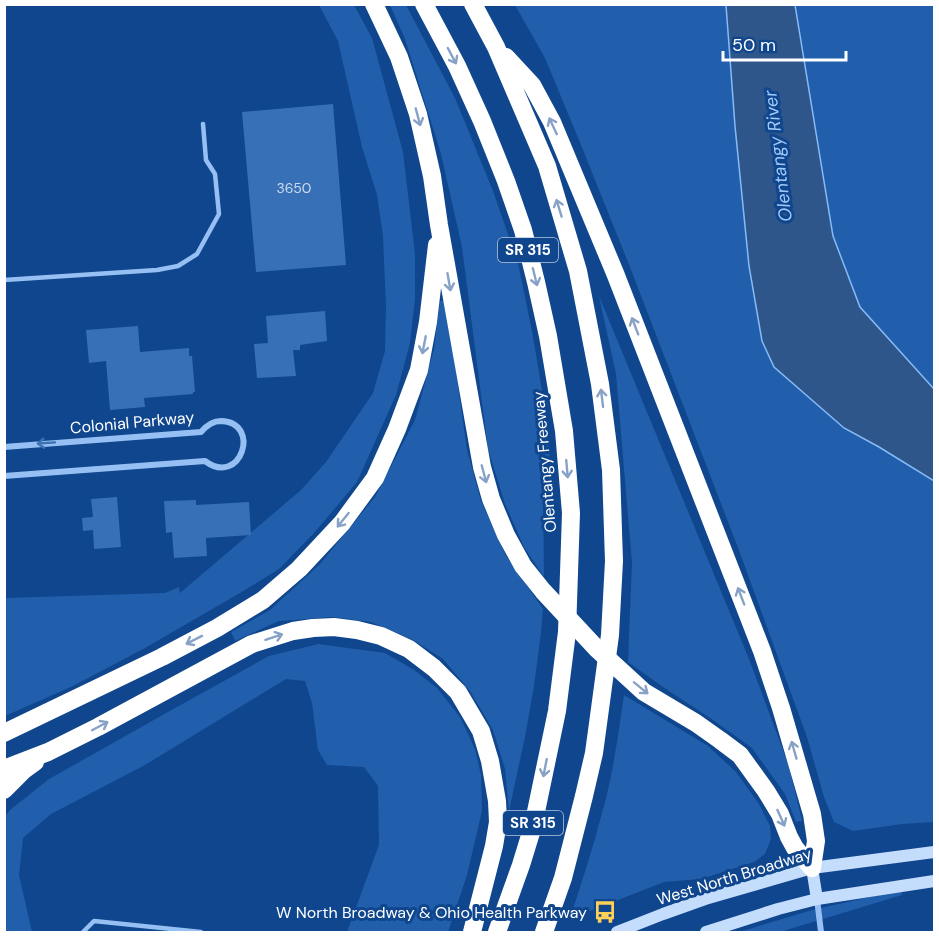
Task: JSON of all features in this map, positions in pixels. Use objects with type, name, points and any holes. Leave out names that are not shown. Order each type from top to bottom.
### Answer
[{"type":"highway","points":[[374,4],[399,57],[418,114],[432,176],[482,467],[491,500],[506,535],[523,566],[597,650],[644,692],[696,723],[740,755],[766,790],[795,848],[812,868]]},
{"type":"highway","name":"Olentangy Freeway","points":[[424,4],[457,66],[482,121],[523,230],[550,347],[564,431],[571,513],[567,632],[557,711],[533,826],[497,933]]},
{"type":"highway","name":"SR 315","points":[[473,4],[496,47],[547,166],[578,271],[600,384],[611,470],[614,561],[610,635],[594,753],[563,878],[544,933]]},
{"type":"highway","points":[[496,47],[532,85],[552,122],[615,273],[762,651],[812,814],[816,841],[812,868]]},
{"type":"highway","points":[[4,733],[162,657],[263,600],[300,569],[342,523],[375,478],[397,429],[419,370],[428,322],[439,225]]},
{"type":"highway","points":[[4,769],[48,752],[252,644],[273,637],[303,630],[334,627],[357,630],[395,642],[409,649],[434,668],[458,693],[481,731],[490,761],[498,822],[472,933]]},
{"type":"highway","points":[[4,790],[24,770],[48,752]]},
{"type":"main road","name":"West North Broadway","points":[[617,933],[705,899],[812,868],[934,852]]},
{"type":"main road","points":[[812,868],[817,899]]},
{"type":"main road","points":[[706,933],[778,909],[817,899],[934,881]]},
{"type":"street","name":"Colonial Parkway","points":[[4,447],[201,432],[212,423],[221,421],[238,428],[243,436],[244,445],[239,458],[223,467],[214,466],[205,461],[4,476]]},
{"type":"street","points":[[817,899],[821,933]]},
{"type":"lane","points":[[4,280],[157,270],[178,266],[197,254],[219,214],[215,174],[206,160],[203,124]]},
{"type":"lane","points":[[83,933],[94,921],[201,933]]},
{"type":"shaded area","points":[[319,5],[354,5],[372,38],[403,152],[415,254],[415,299],[410,343],[396,395],[357,482],[314,533],[279,569],[145,648],[73,686],[5,716],[4,598],[165,593],[179,587],[180,593],[301,490],[326,462],[373,393],[385,351],[383,236],[377,195],[362,147],[338,41]]},
{"type":"shaded area","points":[[390,5],[406,5],[455,98],[493,191],[518,263],[545,408],[553,491],[543,480],[544,577],[524,547],[505,504],[488,449],[462,247],[441,154],[405,39]]},
{"type":"shaded area","points":[[515,5],[726,5],[749,266],[762,341],[844,428],[934,481],[934,822],[853,831],[834,822],[824,797],[807,737],[740,553],[628,262],[545,58]]},
{"type":"shaded area","points":[[795,5],[934,5],[934,389],[860,307],[833,236]]},
{"type":"shaded area","points":[[599,296],[749,659],[789,766],[802,821],[796,822],[785,794],[752,748],[628,662],[632,563],[616,374]]},
{"type":"shaded area","points":[[446,300],[467,450],[481,501],[506,556],[543,609],[534,686],[509,811],[505,769],[493,730],[470,691],[443,659],[413,640],[371,622],[332,617],[279,621],[235,641],[231,632],[270,610],[320,564],[375,497],[415,420],[434,349],[440,301]]},
{"type":"shaded area","points":[[318,644],[385,653],[414,670],[437,688],[460,717],[475,749],[481,775],[482,811],[467,875],[448,932],[347,932],[379,845],[378,786],[364,767],[327,765],[318,750],[312,703],[305,681],[286,679],[145,765],[51,814],[23,838],[19,875],[32,932],[5,932],[4,818],[10,810],[49,779],[269,656]]},
{"type":"shaded area","points":[[624,695],[708,746],[736,772],[759,804],[770,826],[771,839],[765,854],[754,862],[701,879],[664,882],[585,913],[571,915],[606,799]]},
{"type":"shaded area","points":[[901,890],[902,895],[780,932],[739,932],[812,910]]},
{"type":"water","name":"Olentangy River","points":[[726,5],[795,5],[833,236],[860,307],[934,389],[934,481],[844,428],[774,367],[762,341],[749,266]]},
{"type":"building","points":[[333,104],[346,265],[256,272],[242,112]]},
{"type":"building","points":[[325,311],[327,341],[300,345],[300,350],[293,350],[296,376],[257,378],[254,344],[268,343],[266,316]]},
{"type":"building","points":[[138,326],[140,352],[189,348],[189,356],[192,356],[195,392],[144,398],[145,407],[110,410],[106,361],[89,363],[86,330]]},
{"type":"building","points":[[117,497],[121,547],[94,549],[93,530],[83,531],[82,518],[93,517],[91,499]]},
{"type":"building","points":[[196,500],[196,505],[249,502],[251,535],[206,538],[207,556],[174,558],[172,532],[166,533],[164,501]]},
{"type":"place","name":"W North Broadway & Ohio Health Parkway","points":[[605,912]]}]
